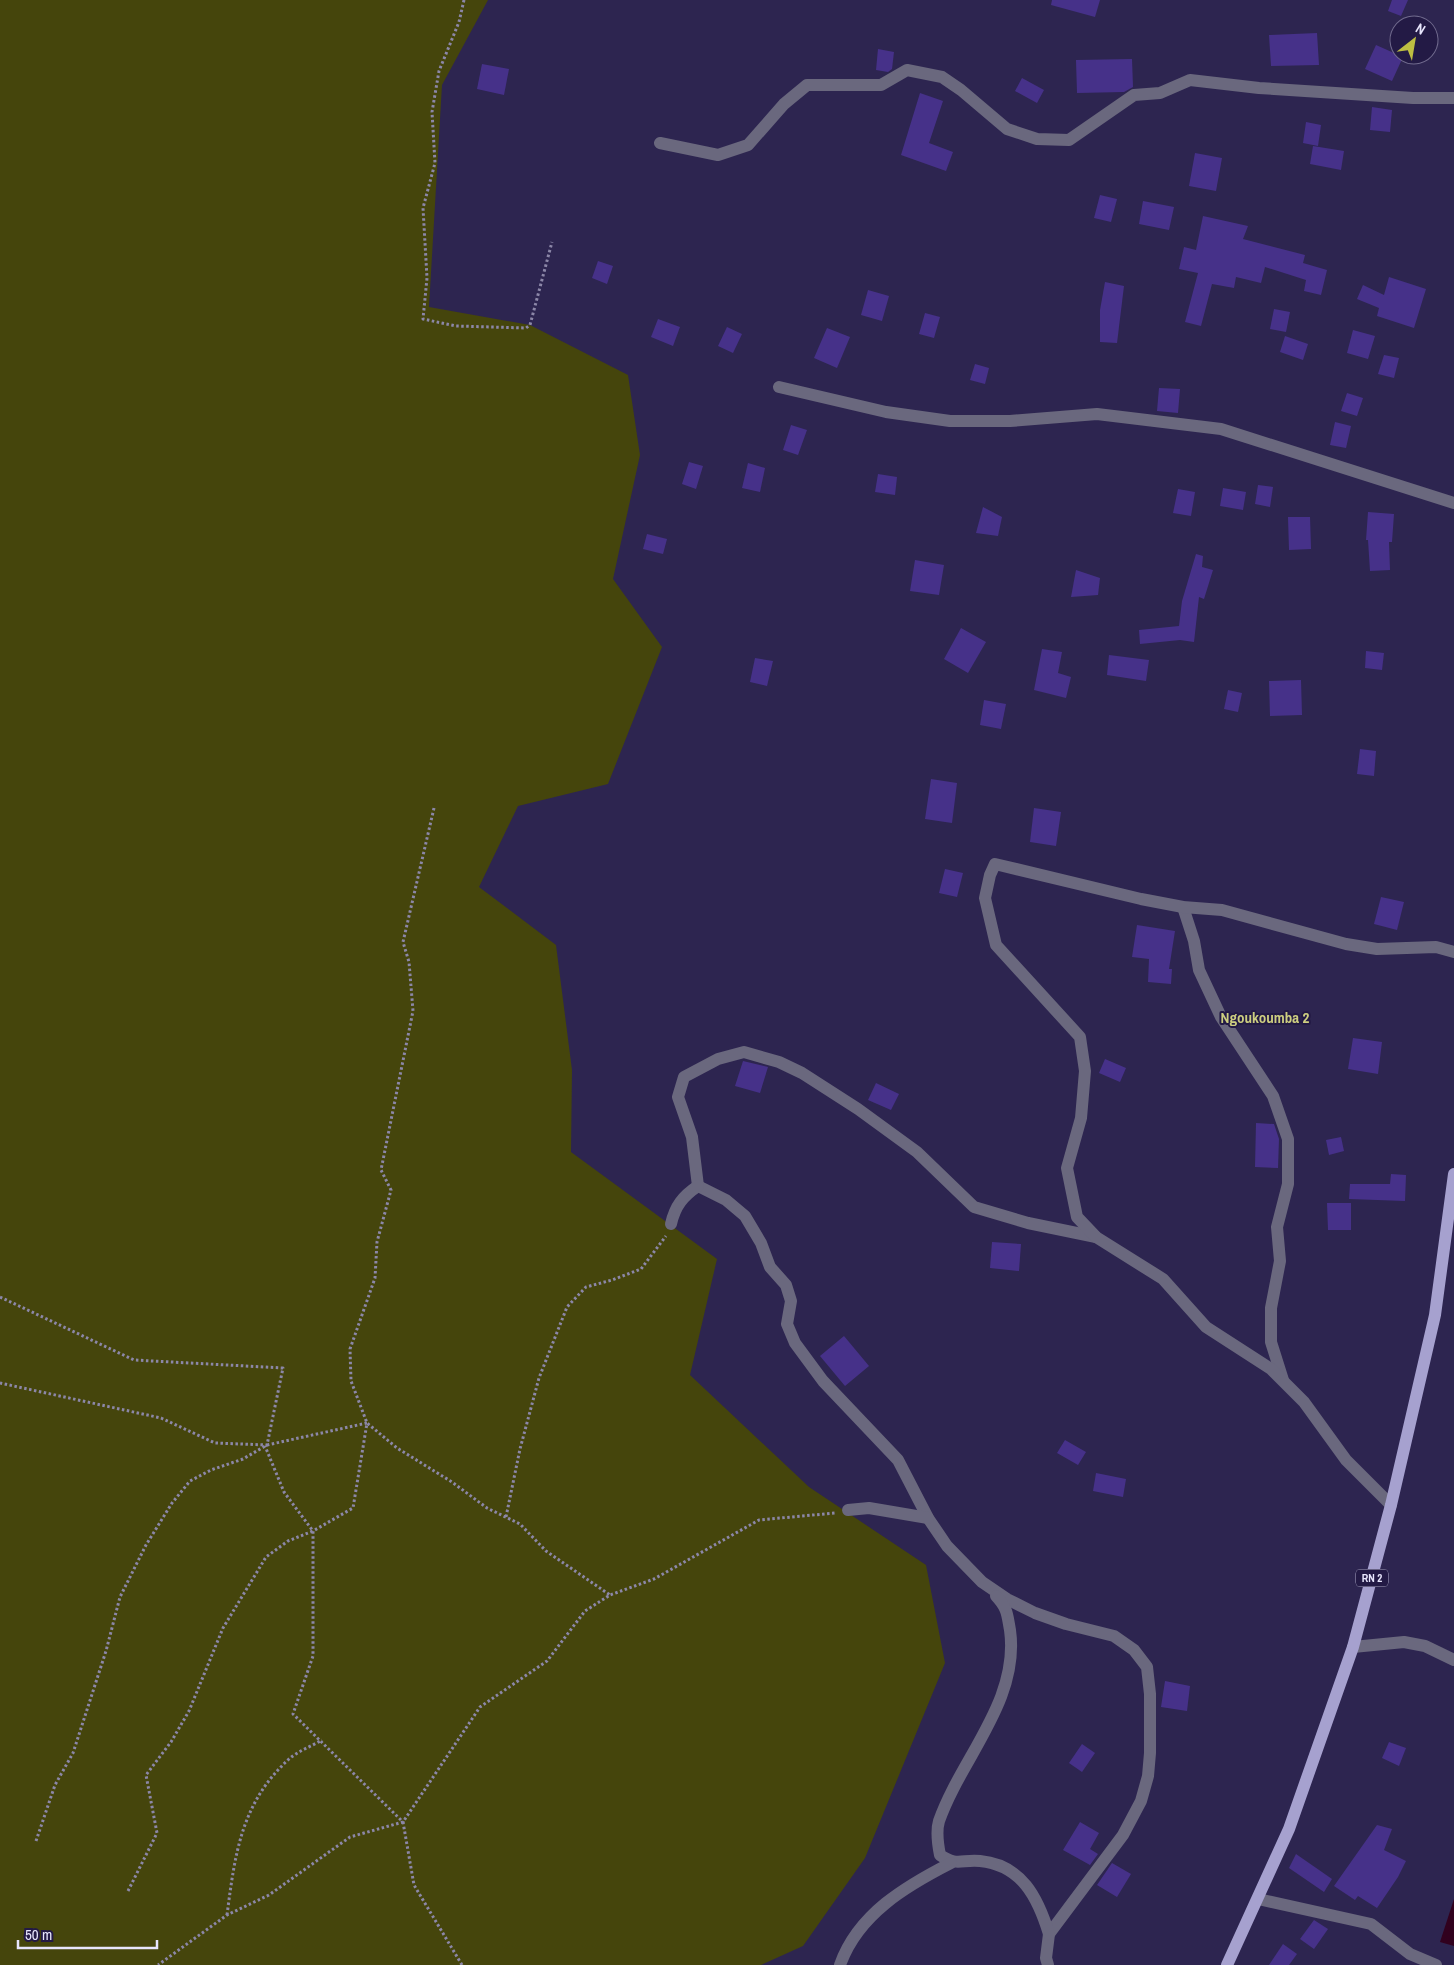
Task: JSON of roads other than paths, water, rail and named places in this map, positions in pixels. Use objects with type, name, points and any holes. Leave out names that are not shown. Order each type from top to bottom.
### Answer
[{"type":"main road","name":"RN 2","points":[[1227,1965],[1289,1829],[1353,1647],[1391,1506],[1434,1315],[1454,1174]]},
{"type":"street","points":[[660,143],[718,155],[748,146],[784,104],[807,85],[881,85],[907,70],[942,77],[961,90],[1008,129],[1037,139],[1069,140],[1134,95],[1160,93],[1190,80],[1259,88],[1413,98],[1454,98]]},
{"type":"street","points":[[779,387],[886,412],[950,422],[1010,421],[1096,414],[1221,429],[1454,502]]},
{"type":"street","points":[[1391,1506],[1346,1460],[1304,1402],[1271,1369],[1206,1327],[1163,1279],[1096,1237],[1077,1217],[1067,1168],[1081,1118],[1085,1071],[1080,1038],[996,945],[985,898],[995,864],[1027,874],[1063,879],[1141,899],[1183,907],[1222,910],[1346,944],[1377,949],[1436,947],[1454,952]]},
{"type":"street","points":[[1183,907],[1194,941],[1199,970],[1220,1018],[1273,1096],[1288,1139],[1288,1184],[1277,1227],[1280,1261],[1271,1308],[1271,1342],[1284,1382]]},
{"type":"street","points":[[698,1186],[692,1138],[678,1097],[684,1077],[718,1059],[744,1052],[778,1062],[802,1074],[858,1109],[917,1152],[974,1207],[1028,1223],[1096,1237]]},
{"type":"street","points":[[671,1224],[674,1212],[683,1196],[698,1186]]},
{"type":"street","points":[[698,1186],[726,1200],[745,1216],[761,1243],[770,1267],[786,1285],[791,1301],[787,1324],[795,1343],[823,1381],[898,1460],[928,1518],[947,1546],[1006,1607],[1012,1644],[1004,1688],[987,1728],[938,1822],[940,1855],[951,1863]]},
{"type":"street","points":[[848,1510],[869,1508],[928,1518]]},
{"type":"street","points":[[982,1582],[1007,1599],[1035,1613],[1066,1624],[1114,1636],[1134,1650],[1147,1667],[1150,1694],[1150,1753],[1148,1776],[1141,1801],[1123,1835],[1049,1934]]},
{"type":"street","points":[[1353,1647],[1404,1642],[1425,1646],[1454,1660]]},
{"type":"street","points":[[840,1965],[868,1917],[918,1880],[951,1863],[979,1860],[1002,1865],[1020,1878],[1040,1904],[1049,1934],[1046,1958],[1048,1965]]},
{"type":"street","points":[[1258,1899],[1371,1924],[1410,1954],[1436,1965]]},
{"type":"district","name":"Ngoukoumba 2","points":[[1265,1017]]}]
